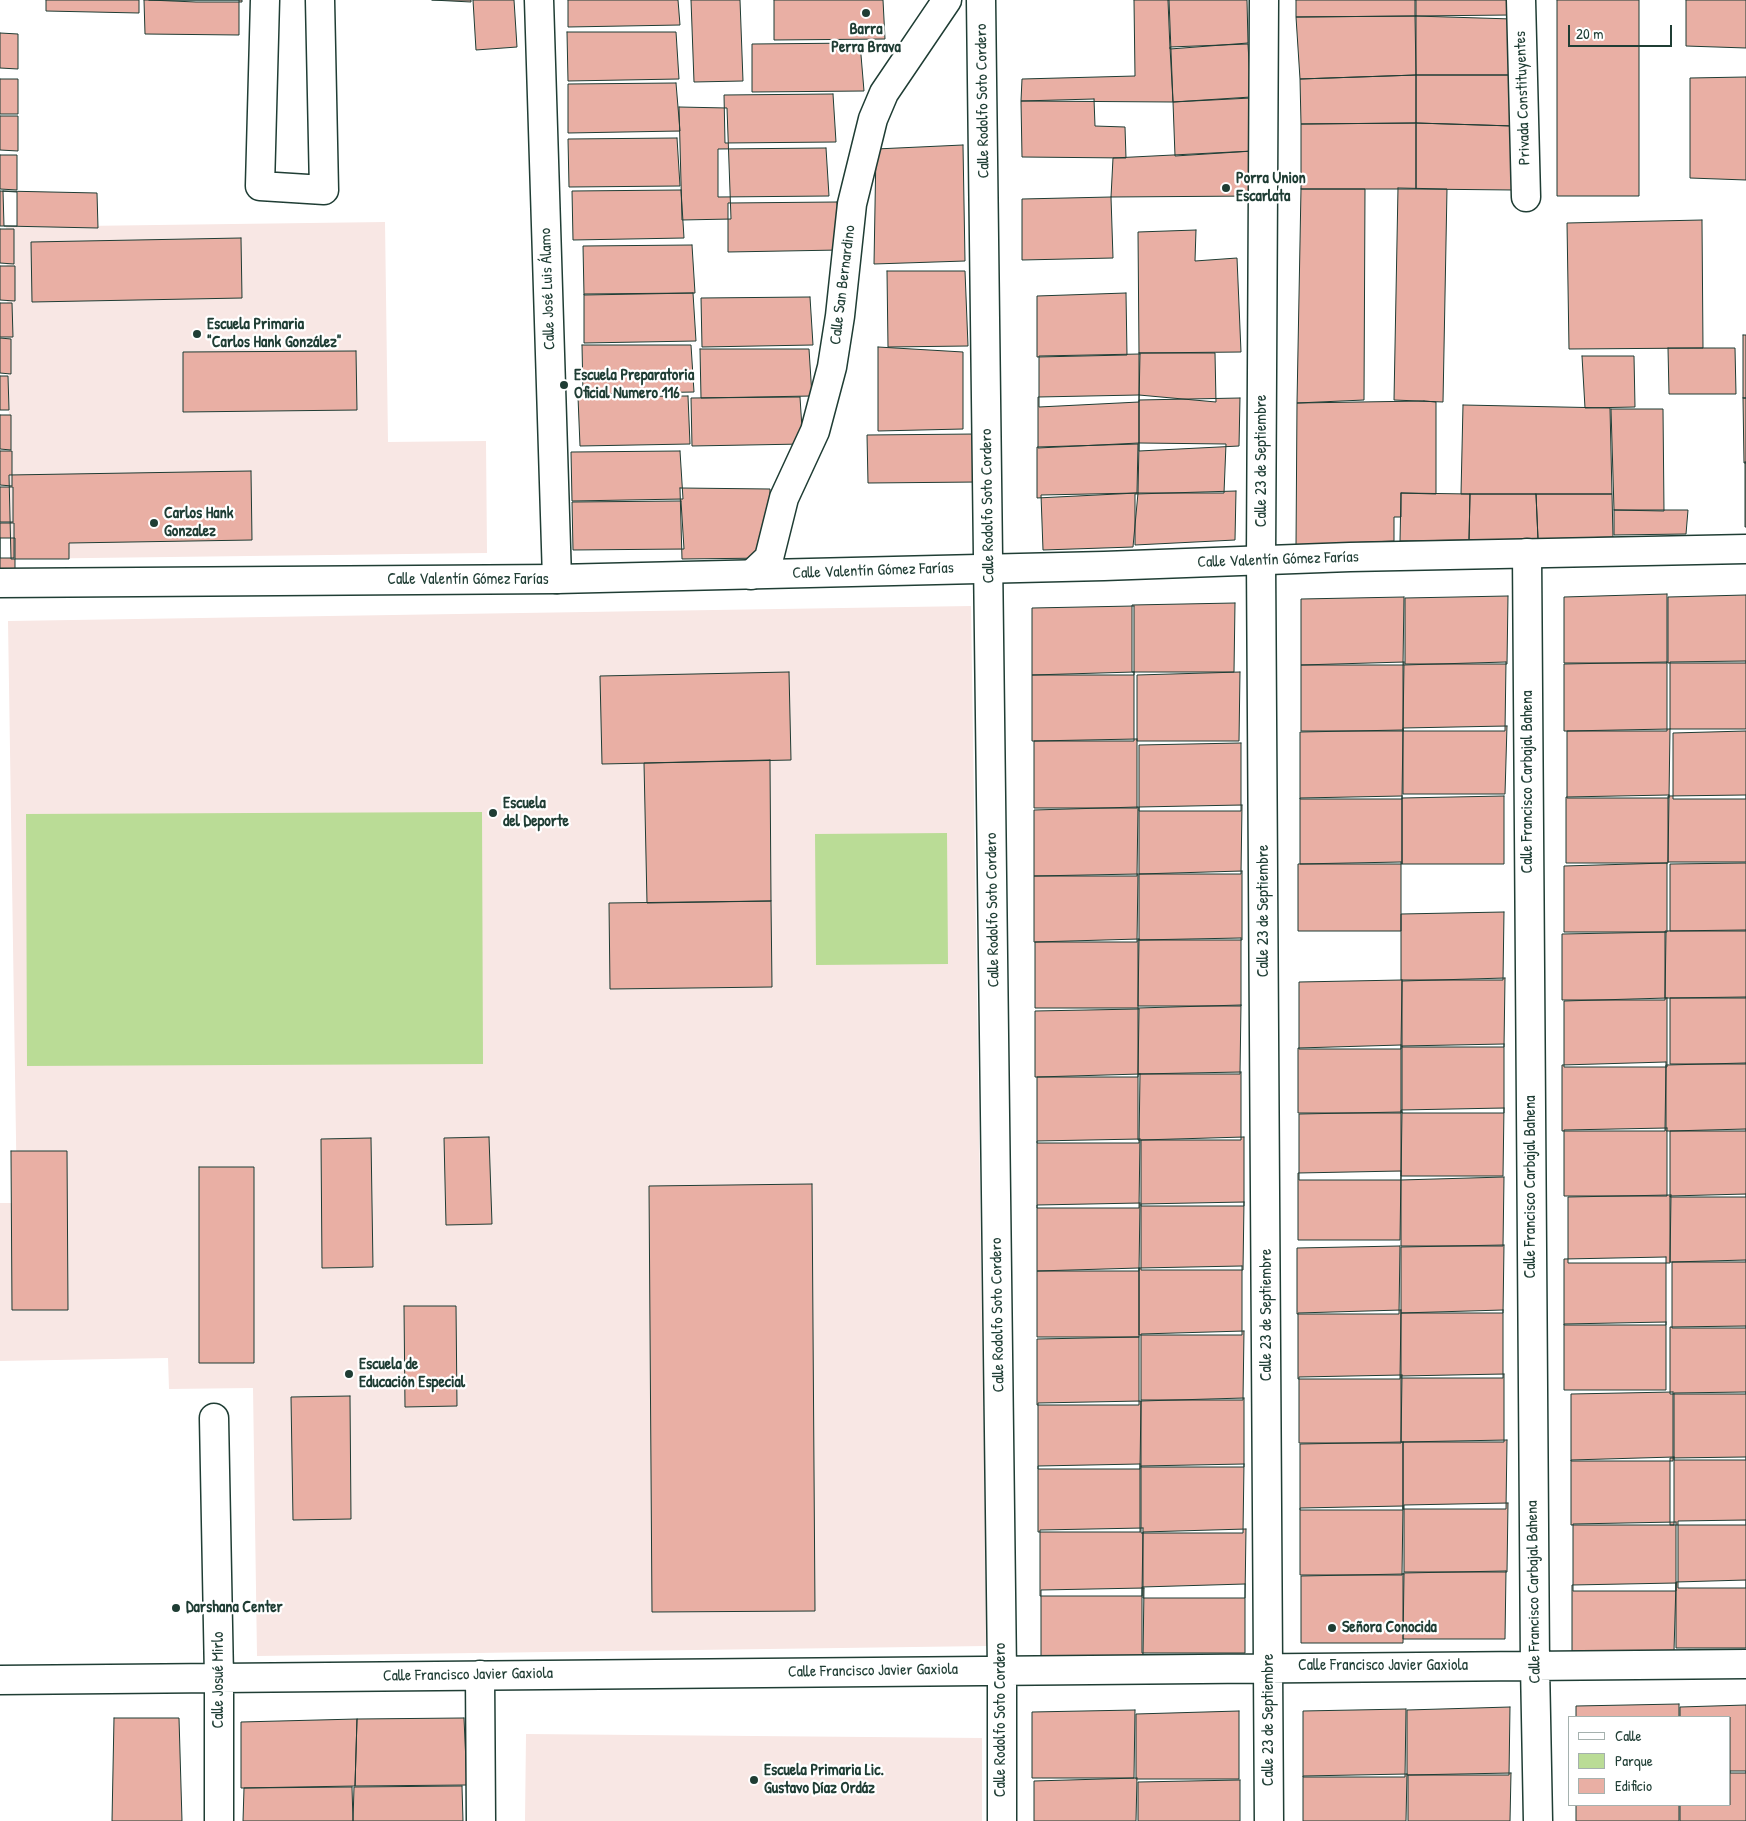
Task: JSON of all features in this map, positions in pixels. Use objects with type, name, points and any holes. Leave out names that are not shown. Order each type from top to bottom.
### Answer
[{"type":"street","points":[[265,0],[260,186],[324,190],[320,0]]},
{"type":"street","name":"Calle José Luis Álamo","points":[[539,0],[557,579]]},
{"type":"street","name":"Calle San Bernardino","points":[[751,575],[769,558],[784,498],[815,431],[832,367],[840,316],[852,204],[873,119],[884,93],[947,0]]},
{"type":"street","name":"Calle Rodolfo Soto Cordero","points":[[981,0],[1002,1670],[1002,1821]]},
{"type":"street","name":"Calle 23 de Septiembre","points":[[1264,0],[1262,560],[1270,1667],[1269,1821]]},
{"type":"street","name":"Privada Constituyentes","points":[[1521,0],[1526,197]]},
{"type":"street","name":"Calle Valentín Gómez Farías","points":[[0,583],[557,579],[1527,553],[1746,549]]},
{"type":"street","name":"Calle Francisco Carbajal Bahena","points":[[1527,553],[1535,1665],[1538,1821]]},
{"type":"street","name":"Calle Josué Mirlo","points":[[214,1418],[219,1678],[218,1821]]},
{"type":"street","name":"Calle Francisco Javier Gaxiola","points":[[0,1680],[1746,1664]]},
{"type":"street","points":[[480,1675],[481,1821]]},
{"type":"shaded area","name":"Escuela Primaria \"Carlos Hank González\"","points":[[385,222],[388,442],[486,441],[487,553],[11,559],[6,227]]},
{"type":"shaded area","points":[[971,606],[987,1646],[257,1656],[253,1388],[169,1389],[168,1358],[0,1361],[0,1203],[17,1203],[8,621]]},
{"type":"shaded area","name":"Escuela Primaria Lic. Gustavo Díaz Ordáz","points":[[526,1734],[982,1738],[982,1821],[525,1821]]},
{"type":"green space","points":[[482,812],[483,1064],[27,1066],[26,814]]},
{"type":"green space","points":[[947,833],[948,964],[816,965],[815,834]]},
{"type":"building","points":[[46,0],[139,0],[139,13],[46,11]]},
{"type":"building","points":[[144,0],[239,0],[239,35],[145,34]]},
{"type":"building","points":[[149,0],[242,0],[242,2],[196,2]]},
{"type":"building","points":[[432,0],[471,0],[471,2]]},
{"type":"building","points":[[473,0],[514,0],[517,47],[476,50]]},
{"type":"building","points":[[568,0],[678,0],[680,25],[568,27]]},
{"type":"building","points":[[691,0],[740,0],[743,81],[694,82]]},
{"type":"building","points":[[774,0],[883,0],[885,39],[774,40]]},
{"type":"building","points":[[1134,0],[1169,0],[1173,102],[1021,101],[1022,79],[1135,76]]},
{"type":"building","points":[[1168,0],[1247,0],[1248,43],[1170,49]]},
{"type":"building","points":[[1296,0],[1416,0],[1416,16],[1296,17]]},
{"type":"building","points":[[1415,0],[1511,0],[1512,19],[1415,16]]},
{"type":"building","points":[[1557,0],[1639,0],[1639,196],[1557,196]]},
{"type":"building","points":[[1686,0],[1746,0],[1746,48],[1686,46]]},
{"type":"building","points":[[1511,15],[1514,75],[1416,75],[1415,16]]},
{"type":"building","points":[[1416,16],[1416,75],[1300,79],[1296,17]]},
{"type":"building","points":[[567,32],[676,32],[679,79],[568,81]]},
{"type":"building","points":[[0,33],[18,34],[18,69],[0,68]]},
{"type":"building","points":[[860,43],[864,91],[752,92],[752,44]]},
{"type":"building","points":[[1248,44],[1251,97],[1173,102],[1170,47]]},
{"type":"building","points":[[1416,75],[1416,123],[1301,124],[1300,79]]},
{"type":"building","points":[[1416,75],[1514,75],[1513,126],[1416,123]]},
{"type":"building","points":[[1746,77],[1746,180],[1690,178],[1690,78]]},
{"type":"building","points":[[0,79],[18,79],[18,114],[0,114]]},
{"type":"building","points":[[676,83],[680,131],[568,133],[568,84]]},
{"type":"building","points":[[833,94],[836,142],[725,143],[724,95]]},
{"type":"building","points":[[1251,98],[1253,151],[1175,156],[1173,102]]},
{"type":"building","points":[[1094,99],[1095,126],[1125,127],[1126,158],[1022,157],[1021,101]]},
{"type":"building","points":[[679,107],[727,108],[731,219],[682,220]]},
{"type":"building","points":[[0,116],[18,116],[18,151],[0,150]]},
{"type":"building","points":[[1416,123],[1513,126],[1513,190],[1416,189]]},
{"type":"building","points":[[1416,123],[1416,189],[1301,189],[1301,124]]},
{"type":"building","points":[[677,138],[680,186],[569,187],[568,139]]},
{"type":"building","points":[[963,145],[965,261],[874,264],[876,149]]},
{"type":"building","points":[[826,148],[829,196],[718,197],[718,149]]},
{"type":"building","points":[[1253,151],[1256,196],[1111,197],[1113,158]]},
{"type":"building","points":[[0,155],[17,155],[17,190],[0,189]]},
{"type":"building","points":[[1398,188],[1447,189],[1443,402],[1394,400]]},
{"type":"building","points":[[1301,189],[1365,189],[1364,400],[1297,403]]},
{"type":"building","points":[[681,190],[684,238],[573,240],[572,191]]},
{"type":"building","points":[[0,191],[17,192],[17,226],[0,226]]},
{"type":"building","points":[[3,191],[97,193],[98,228],[4,226]]},
{"type":"building","points":[[1111,197],[1113,258],[1022,260],[1022,199]]},
{"type":"building","points":[[837,202],[840,250],[728,252],[728,203]]},
{"type":"building","points":[[1702,220],[1703,348],[1569,349],[1567,223]]},
{"type":"building","points":[[0,229],[14,229],[14,264],[0,263]]},
{"type":"building","points":[[1196,230],[1195,261],[1237,258],[1241,352],[1139,353],[1138,232]]},
{"type":"building","points":[[241,238],[242,298],[32,302],[31,242]]},
{"type":"building","points":[[692,245],[695,293],[584,295],[583,246]]},
{"type":"building","points":[[0,266],[15,266],[15,301],[0,300]]},
{"type":"building","points":[[887,271],[965,271],[968,346],[888,347]]},
{"type":"building","points":[[693,293],[696,341],[584,343],[584,294]]},
{"type":"building","points":[[1126,293],[1127,355],[1037,357],[1037,296]]},
{"type":"building","points":[[810,297],[813,345],[702,347],[701,298]]},
{"type":"building","points":[[0,303],[12,303],[13,337],[0,337]]},
{"type":"building","points":[[1743,335],[1746,335],[1746,398],[1743,398]]},
{"type":"building","points":[[0,338],[11,339],[11,374],[0,373]]},
{"type":"building","points":[[582,345],[691,345],[694,392],[583,394]]},
{"type":"building","points":[[878,347],[963,352],[963,429],[878,431]]},
{"type":"building","points":[[1668,348],[1735,348],[1736,394],[1669,394]]},
{"type":"building","points":[[700,349],[809,349],[812,396],[701,398]]},
{"type":"building","points":[[356,351],[357,410],[183,412],[183,352]]},
{"type":"building","points":[[1139,353],[1215,353],[1216,402],[1139,395]]},
{"type":"building","points":[[1140,354],[1139,402],[1039,407],[1039,356]]},
{"type":"building","points":[[1582,356],[1634,356],[1635,407],[1585,408]]},
{"type":"building","points":[[0,376],[8,376],[9,410],[0,410]]},
{"type":"building","points":[[1139,395],[1139,443],[1038,448],[1038,397]]},
{"type":"building","points":[[688,396],[690,444],[580,446],[578,397]]},
{"type":"building","points":[[800,397],[803,444],[692,446],[691,398]]},
{"type":"building","points":[[1240,398],[1239,446],[1139,451],[1139,400]]},
{"type":"building","points":[[1743,398],[1746,398],[1746,463],[1744,463]]},
{"type":"building","points":[[1436,402],[1436,494],[1401,493],[1401,517],[1394,517],[1394,541],[1296,545],[1297,403]]},
{"type":"building","points":[[1463,405],[1610,408],[1612,494],[1461,494]]},
{"type":"building","points":[[1611,409],[1663,409],[1664,511],[1614,510]]},
{"type":"building","points":[[0,415],[11,415],[11,450],[0,449]]},
{"type":"building","points":[[976,434],[978,482],[868,483],[867,435]]},
{"type":"building","points":[[1139,443],[1226,444],[1224,493],[1138,493]]},
{"type":"building","points":[[1138,444],[1137,493],[1037,498],[1037,447]]},
{"type":"building","points":[[0,451],[12,451],[12,486],[0,485]]},
{"type":"building","points":[[680,451],[683,499],[572,501],[571,452]]},
{"type":"building","points":[[1746,462],[1746,527],[1745,527]]},
{"type":"building","points":[[251,471],[252,540],[69,543],[69,559],[11,559],[9,475]]},
{"type":"building","points":[[0,487],[13,487],[13,522],[0,522]]},
{"type":"building","points":[[680,488],[770,489],[769,558],[682,559]]},
{"type":"building","points":[[1236,491],[1235,540],[1135,545],[1135,494]]},
{"type":"building","points":[[1138,493],[1133,547],[1043,550],[1041,495]]},
{"type":"building","points":[[1401,493],[1470,494],[1469,540],[1400,541]]},
{"type":"building","points":[[1470,494],[1536,494],[1538,539],[1469,540]]},
{"type":"building","points":[[1536,494],[1612,494],[1613,537],[1538,539]]},
{"type":"building","points":[[681,501],[684,549],[573,550],[572,502]]},
{"type":"building","points":[[1614,510],[1688,510],[1686,534],[1614,535]]},
{"type":"building","points":[[0,523],[14,523],[14,558],[0,558]]},
{"type":"building","points":[[0,538],[15,538],[15,573],[0,573]]},
{"type":"building","points":[[1667,594],[1667,663],[1564,663],[1564,597]]},
{"type":"building","points":[[1746,595],[1746,663],[1668,663],[1668,597]]},
{"type":"building","points":[[1508,596],[1507,664],[1405,664],[1405,598]]},
{"type":"building","points":[[1404,597],[1403,665],[1301,665],[1301,599]]},
{"type":"building","points":[[1235,603],[1234,672],[1132,672],[1132,605]]},
{"type":"building","points":[[1134,606],[1134,675],[1032,675],[1032,608]]},
{"type":"building","points":[[1746,661],[1746,729],[1670,729],[1670,662]]},
{"type":"building","points":[[1404,662],[1403,731],[1301,731],[1301,665]]},
{"type":"building","points":[[1506,662],[1505,731],[1403,731],[1403,665]]},
{"type":"building","points":[[1667,662],[1667,731],[1564,731],[1564,664]]},
{"type":"building","points":[[789,672],[791,760],[602,764],[600,676]]},
{"type":"building","points":[[1134,672],[1134,741],[1032,741],[1032,675]]},
{"type":"building","points":[[1240,672],[1239,741],[1137,741],[1137,675]]},
{"type":"building","points":[[1507,726],[1505,794],[1403,794],[1403,728]]},
{"type":"building","points":[[1670,729],[1669,798],[1567,798],[1567,731]]},
{"type":"building","points":[[1403,730],[1402,799],[1300,799],[1300,732]]},
{"type":"building","points":[[1746,731],[1746,799],[1673,799],[1673,733]]},
{"type":"building","points":[[1137,739],[1137,808],[1034,808],[1034,741]]},
{"type":"building","points":[[1241,743],[1241,811],[1139,811],[1139,745]]},
{"type":"building","points":[[770,760],[771,901],[647,903],[644,763]]},
{"type":"building","points":[[1669,795],[1668,863],[1566,863],[1566,797]]},
{"type":"building","points":[[1746,795],[1746,862],[1668,862],[1668,796]]},
{"type":"building","points":[[1402,796],[1402,864],[1300,864],[1300,798]]},
{"type":"building","points":[[1504,796],[1504,864],[1402,864],[1402,798]]},
{"type":"building","points":[[1242,805],[1241,874],[1139,874],[1139,807]]},
{"type":"building","points":[[1138,807],[1137,876],[1034,876],[1034,810]]},
{"type":"building","points":[[1401,862],[1401,931],[1298,931],[1298,864]]},
{"type":"building","points":[[1667,863],[1667,932],[1564,932],[1564,866]]},
{"type":"building","points":[[1746,863],[1746,931],[1670,931],[1670,864]]},
{"type":"building","points":[[1242,871],[1242,940],[1139,940],[1139,874]]},
{"type":"building","points":[[1138,874],[1137,942],[1034,942],[1034,876]]},
{"type":"building","points":[[771,901],[772,987],[610,989],[609,903]]},
{"type":"building","points":[[1504,912],[1503,980],[1401,980],[1401,914]]},
{"type":"building","points":[[1746,930],[1746,998],[1665,998],[1665,931]]},
{"type":"building","points":[[1666,932],[1665,1000],[1562,1000],[1562,934]]},
{"type":"building","points":[[1241,938],[1241,1006],[1138,1006],[1138,940]]},
{"type":"building","points":[[1139,939],[1138,1008],[1035,1008],[1035,942]]},
{"type":"building","points":[[1505,978],[1504,1047],[1402,1047],[1402,981]]},
{"type":"building","points":[[1402,980],[1401,1049],[1299,1049],[1299,982]]},
{"type":"building","points":[[1746,997],[1746,1064],[1670,1064],[1670,998]]},
{"type":"building","points":[[1667,998],[1667,1067],[1564,1067],[1564,1001]]},
{"type":"building","points":[[1241,1005],[1240,1074],[1138,1074],[1138,1008]]},
{"type":"building","points":[[1139,1009],[1138,1077],[1035,1077],[1035,1011]]},
{"type":"building","points":[[1504,1044],[1504,1113],[1402,1113],[1402,1046]]},
{"type":"building","points":[[1401,1045],[1401,1113],[1298,1113],[1298,1048]]},
{"type":"building","points":[[1666,1062],[1665,1131],[1562,1131],[1562,1065]]},
{"type":"building","points":[[1746,1063],[1746,1131],[1666,1131],[1666,1065]]},
{"type":"building","points":[[1241,1072],[1241,1140],[1138,1140],[1138,1074]]},
{"type":"building","points":[[1140,1074],[1139,1143],[1037,1143],[1037,1077]]},
{"type":"building","points":[[1504,1108],[1503,1176],[1401,1176],[1401,1110]]},
{"type":"building","points":[[1402,1112],[1401,1180],[1299,1180],[1299,1114]]},
{"type":"building","points":[[1667,1128],[1667,1196],[1564,1196],[1564,1130]]},
{"type":"building","points":[[1746,1129],[1746,1197],[1670,1197],[1670,1131]]},
{"type":"building","points":[[489,1137],[492,1224],[446,1225],[444,1138]]},
{"type":"building","points":[[1244,1137],[1244,1206],[1141,1206],[1141,1140]]},
{"type":"building","points":[[371,1138],[373,1267],[322,1268],[321,1139]]},
{"type":"building","points":[[1140,1139],[1139,1208],[1037,1208],[1037,1141]]},
{"type":"building","points":[[11,1151],[67,1151],[68,1310],[12,1310]]},
{"type":"building","points":[[199,1167],[254,1167],[254,1363],[199,1363]]},
{"type":"building","points":[[1401,1171],[1400,1240],[1298,1240],[1298,1173]]},
{"type":"building","points":[[1504,1177],[1503,1246],[1401,1246],[1401,1180]]},
{"type":"building","points":[[812,1184],[815,1611],[652,1612],[649,1186]]},
{"type":"building","points":[[1746,1194],[1746,1262],[1670,1262],[1670,1196]]},
{"type":"building","points":[[1671,1195],[1670,1263],[1568,1263],[1568,1197]]},
{"type":"building","points":[[1244,1202],[1243,1270],[1141,1270],[1141,1204]]},
{"type":"building","points":[[1140,1203],[1139,1271],[1037,1271],[1037,1205]]},
{"type":"building","points":[[1504,1245],[1503,1313],[1401,1313],[1401,1247]]},
{"type":"building","points":[[1400,1246],[1399,1314],[1297,1314],[1297,1248]]},
{"type":"building","points":[[1666,1257],[1666,1325],[1564,1325],[1564,1259]]},
{"type":"building","points":[[1746,1260],[1746,1328],[1672,1328],[1672,1262]]},
{"type":"building","points":[[1242,1266],[1242,1335],[1139,1335],[1139,1268]]},
{"type":"building","points":[[1139,1268],[1139,1337],[1037,1337],[1037,1271]]},
{"type":"building","points":[[404,1306],[456,1306],[457,1406],[405,1407]]},
{"type":"building","points":[[1401,1310],[1400,1379],[1298,1379],[1298,1313]]},
{"type":"building","points":[[1503,1310],[1503,1378],[1401,1378],[1401,1313]]},
{"type":"building","points":[[1666,1322],[1666,1390],[1564,1390],[1564,1324]]},
{"type":"building","points":[[1746,1326],[1746,1394],[1670,1394],[1670,1327]]},
{"type":"building","points":[[1244,1331],[1243,1400],[1141,1400],[1141,1334]]},
{"type":"building","points":[[1139,1337],[1139,1405],[1037,1405],[1037,1339]]},
{"type":"building","points":[[1504,1374],[1504,1442],[1401,1442],[1401,1376]]},
{"type":"building","points":[[1402,1375],[1401,1443],[1299,1443],[1299,1377]]},
{"type":"building","points":[[1673,1392],[1673,1461],[1571,1461],[1571,1394]]},
{"type":"building","points":[[1746,1392],[1746,1460],[1674,1460],[1674,1393]]},
{"type":"building","points":[[350,1396],[351,1519],[293,1520],[291,1397]]},
{"type":"building","points":[[1244,1398],[1244,1467],[1141,1467],[1141,1401]]},
{"type":"building","points":[[1141,1401],[1140,1469],[1038,1469],[1038,1403]]},
{"type":"building","points":[[1507,1440],[1506,1509],[1403,1509],[1403,1442]]},
{"type":"building","points":[[1403,1442],[1403,1510],[1300,1510],[1300,1444]]},
{"type":"building","points":[[1674,1457],[1674,1525],[1571,1525],[1571,1460]]},
{"type":"building","points":[[1746,1457],[1746,1525],[1670,1525],[1670,1458]]},
{"type":"building","points":[[1140,1464],[1140,1532],[1038,1532],[1038,1466]]},
{"type":"building","points":[[1244,1464],[1243,1533],[1141,1533],[1141,1466]]},
{"type":"building","points":[[1508,1503],[1507,1572],[1404,1572],[1404,1505]]},
{"type":"building","points":[[1403,1506],[1402,1575],[1300,1575],[1300,1508]]},
{"type":"building","points":[[1746,1520],[1746,1588],[1678,1588],[1678,1521]]},
{"type":"building","points":[[1676,1522],[1676,1591],[1573,1591],[1573,1524]]},
{"type":"building","points":[[1143,1528],[1142,1596],[1040,1596],[1040,1530]]},
{"type":"building","points":[[1246,1529],[1245,1598],[1143,1598],[1143,1532]]},
{"type":"building","points":[[1506,1571],[1505,1639],[1403,1639],[1403,1573]]},
{"type":"building","points":[[1404,1574],[1403,1643],[1301,1643],[1301,1576]]},
{"type":"building","points":[[1746,1580],[1746,1648],[1676,1648],[1676,1582]]},
{"type":"building","points":[[1676,1583],[1674,1651],[1572,1651],[1572,1585]]},
{"type":"building","points":[[1245,1584],[1245,1653],[1142,1653],[1142,1587]]},
{"type":"building","points":[[1144,1588],[1143,1656],[1041,1656],[1041,1590]]},
{"type":"building","points":[[1679,1704],[1679,1716],[1576,1716],[1576,1706]]},
{"type":"building","points":[[1746,1705],[1746,1773],[1731,1773],[1731,1716],[1680,1716],[1680,1707]]},
{"type":"building","points":[[1510,1707],[1509,1775],[1407,1775],[1407,1710]]},
{"type":"building","points":[[1406,1709],[1405,1777],[1303,1777],[1303,1711]]},
{"type":"building","points":[[1135,1710],[1134,1778],[1032,1778],[1032,1712]]},
{"type":"building","points":[[1239,1711],[1239,1779],[1136,1779],[1136,1714]]},
{"type":"building","points":[[114,1718],[179,1718],[182,1821],[112,1821]]},
{"type":"building","points":[[464,1718],[467,1785],[355,1786],[357,1719]]},
{"type":"building","points":[[357,1719],[355,1786],[241,1788],[241,1722]]},
{"type":"building","points":[[1731,1771],[1746,1771],[1746,1821],[1680,1821],[1680,1806],[1731,1806]]},
{"type":"building","points":[[1511,1773],[1510,1821],[1408,1821],[1408,1775]]},
{"type":"building","points":[[1407,1774],[1406,1821],[1303,1821],[1303,1776]]},
{"type":"building","points":[[1137,1778],[1136,1821],[1034,1821],[1034,1781]]},
{"type":"building","points":[[1240,1780],[1240,1821],[1138,1821],[1138,1782]]},
{"type":"building","points":[[462,1786],[463,1821],[353,1821],[354,1787]]},
{"type":"building","points":[[352,1787],[353,1821],[243,1821],[244,1788]]},
{"type":"building","points":[[1576,1806],[1679,1806],[1679,1821],[1576,1821]]},
{"type":"place","name":"Barra Perra Brava","points":[[866,13]]},
{"type":"place","name":"Porra Union Escarlata","points":[[1226,188]]},
{"type":"place","name":"Escuela Primaria \"Carlos Hank González\"","points":[[197,334]]},
{"type":"place","name":"Escuela Preparatoria Oficial Numero 116","points":[[564,385]]},
{"type":"place","name":"Carlos Hank Gonzalez","points":[[154,523]]},
{"type":"place","name":"Escuela del Deporte","points":[[493,813]]},
{"type":"place","name":"Escuela de Educación Especial","points":[[349,1374]]},
{"type":"place","name":"Darshana Center","points":[[176,1608]]},
{"type":"place","name":"Señora Conocida","points":[[1332,1628]]},
{"type":"place","name":"Escuela Primaria Lic. Gustavo Díaz Ordáz","points":[[754,1780]]}]
